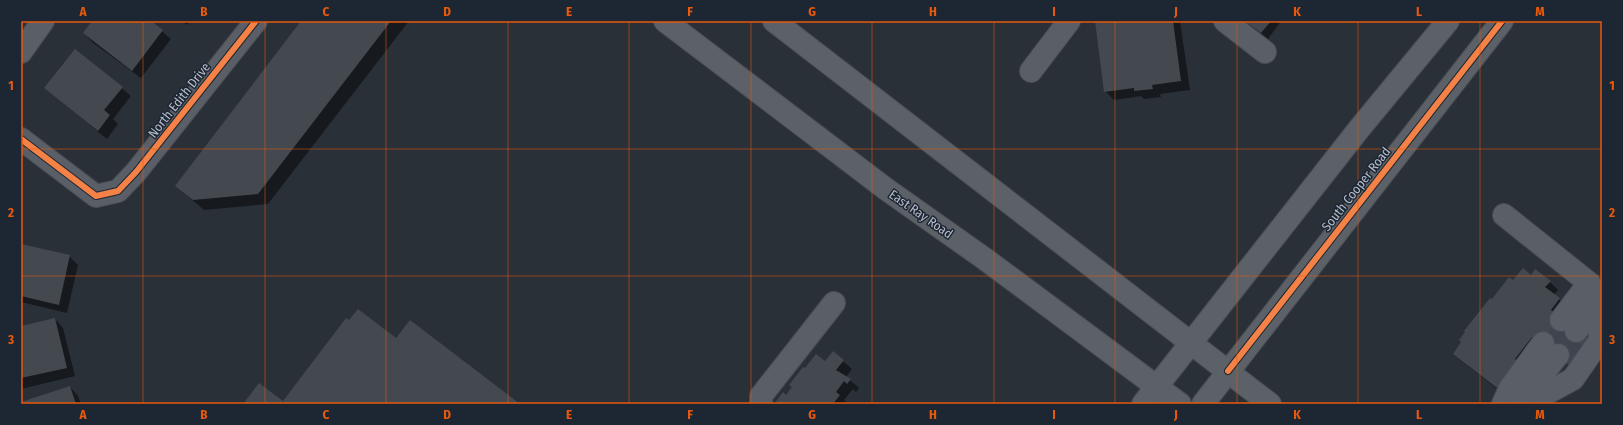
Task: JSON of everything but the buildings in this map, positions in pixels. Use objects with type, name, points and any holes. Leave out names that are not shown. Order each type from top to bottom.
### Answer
[{"type":"main road","name":"East Ray Road","points":[[665,21],[886,189],[985,259],[1180,404]]},
{"type":"main road","points":[[774,21],[1270,404]]},
{"type":"main road","points":[[1143,404],[1359,129],[1448,21]]},
{"type":"main road","name":"South Cooper Road","points":[[1203,404],[1502,21]]},
{"type":"street","points":[[21,52],[43,21]]},
{"type":"street","name":"North Edith Drive","points":[[21,139],[96,196],[118,191],[136,172],[256,21]]},
{"type":"street","points":[[1031,71],[1069,21]]},
{"type":"street","points":[[1225,21],[1265,52]]},
{"type":"street","points":[[1504,215],[1584,314],[1600,340],[1572,379],[1534,401]]},
{"type":"street","points":[[761,404],[761,396],[834,304]]},
{"type":"street","points":[[1534,401],[1555,352]]},
{"type":"street","points":[[1503,404],[1510,388],[1555,352]]},
{"type":"street","points":[[1509,404],[1555,352]]},
{"type":"street","points":[[1518,404],[1555,352]]},
{"type":"tunnel","points":[[1550,349],[1568,325]]},
{"type":"tunnel","points":[[1568,363],[1586,339]]},
{"type":"cycle path","points":[[21,139],[96,196],[118,191],[136,172],[256,21]]},
{"type":"cycle path","points":[[1228,371],[1502,21]]}]
